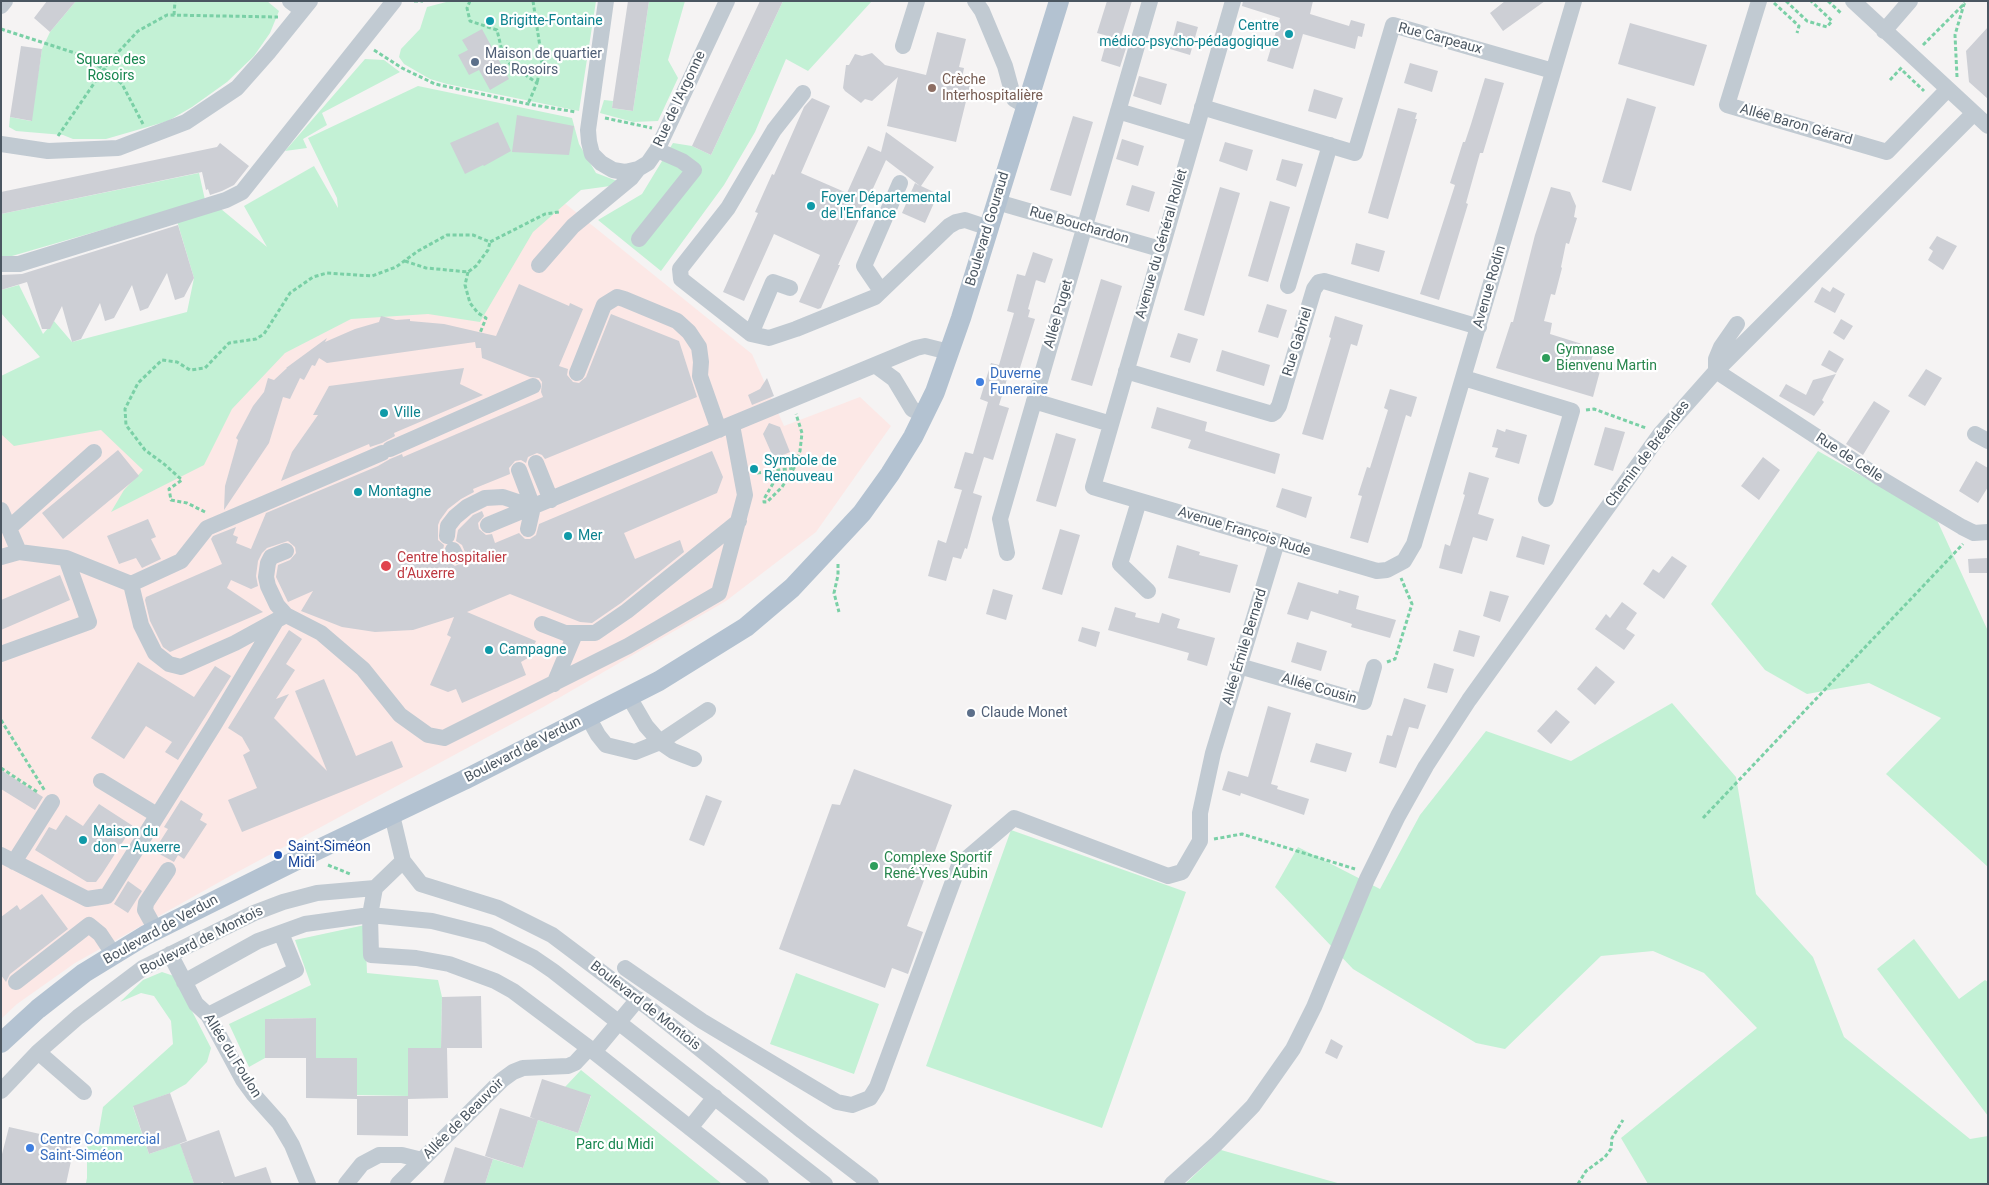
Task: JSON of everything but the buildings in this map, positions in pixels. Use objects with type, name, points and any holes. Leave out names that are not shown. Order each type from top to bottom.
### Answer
[{"type":"main road","name":"Boulevard Gouraud","points":[[949,352],[1059,1]]},
{"type":"main road","name":"Boulevard de Verdun","points":[[1,1044],[38,1009],[84,973],[156,930],[315,850],[392,815],[659,681],[746,627],[792,588],[862,513],[890,474],[924,415],[949,352]]},
{"type":"street","points":[[1,6],[5,1]]},
{"type":"street","points":[[1,264],[19,264],[226,200],[242,192],[394,1]]},
{"type":"street","points":[[606,1],[589,142],[592,154],[601,163],[613,170],[625,172],[638,169]]},
{"type":"street","name":"Rue de l'Argonne","points":[[539,265],[573,226],[631,178],[638,169],[648,163],[657,150],[727,1]]},
{"type":"street","points":[[903,46],[917,1]]},
{"type":"street","points":[[975,1],[982,11],[1004,66],[1014,99],[1026,106]]},
{"type":"street","name":"Allée Puget","points":[[1007,553],[1000,519],[1150,1]]},
{"type":"street","name":"Avenue du Général Rollet","points":[[1092,487],[1233,1]]},
{"type":"street","name":"Avenue Rodin","points":[[1396,566],[1410,553],[1414,544],[1574,1]]},
{"type":"street","name":"Allée Baron Gérard","points":[[1758,1],[1727,105],[1887,152],[1952,88]]},
{"type":"street","points":[[1853,1],[1912,57],[1952,88],[1973,114],[1988,126]]},
{"type":"street","points":[[1884,31],[1910,1]]},
{"type":"street","points":[[1,144],[48,151],[118,148],[186,122],[237,88],[268,53],[300,8]]},
{"type":"street","name":"Rue Carpeaux","points":[[1202,107],[1355,153],[1393,25],[1554,71]]},
{"type":"street","points":[[803,93],[774,130],[728,208],[680,269],[681,279],[751,334],[769,338],[875,297],[949,226],[956,222],[965,220],[989,228]]},
{"type":"street","points":[[1118,111],[1194,134]]},
{"type":"street","name":"Chemin de Bréandes","points":[[1172,1184],[1216,1144],[1253,1106],[1293,1049],[1314,1007],[1370,873],[1398,816],[1426,766],[1469,700],[1661,433],[1716,371],[1973,114]]},
{"type":"street","points":[[1288,286],[1330,145]]},
{"type":"street","points":[[638,239],[694,170],[682,161],[657,150]]},
{"type":"street","points":[[881,291],[864,266],[900,184]]},
{"type":"street","name":"Rue Bouchardon","points":[[997,202],[1160,249]]},
{"type":"street","name":"Rue Gabriel","points":[[1126,371],[1272,414],[1276,412],[1279,406],[1314,289],[1319,282],[1324,280],[1479,327]]},
{"type":"street","points":[[751,334],[773,282],[790,288]]},
{"type":"street","points":[[131,584],[141,625],[155,654],[169,664],[181,667],[235,643],[281,618],[321,633],[363,669],[400,715],[428,735],[444,738],[628,646],[719,593],[745,495],[726,428],[700,376],[699,347],[677,321],[617,297],[604,305],[577,373]]},
{"type":"street","points":[[1716,371],[1716,359],[1721,347],[1737,324]]},
{"type":"street","points":[[488,525],[925,346],[949,352]]},
{"type":"street","points":[[875,365],[894,379],[912,409],[924,415]]},
{"type":"street","name":"Rue de Celle","points":[[1716,371],[1880,478],[1981,533]]},
{"type":"street","points":[[1464,378],[1572,411],[1546,499]]},
{"type":"street","points":[[1,556],[19,552],[66,558],[131,584],[181,561],[207,528],[533,386]]},
{"type":"street","points":[[1034,401],[1111,424]]},
{"type":"street","points":[[9,528],[94,452]]},
{"type":"street","points":[[536,463],[551,500]]},
{"type":"street","points":[[519,470],[533,507],[528,529]]},
{"type":"street","name":"Avenue François Rude","points":[[1092,487],[1368,569],[1377,571],[1396,566]]},
{"type":"street","points":[[452,547],[448,526],[467,507],[485,498],[503,497],[533,507]]},
{"type":"street","points":[[1139,501],[1120,564],[1148,591]]},
{"type":"street","points":[[1,510],[19,552]]},
{"type":"street","points":[[542,624],[565,633],[595,633],[636,598],[739,521]]},
{"type":"street","name":"Allée Émile Bernard","points":[[1200,841],[1200,813],[1213,753],[1277,542]]},
{"type":"street","points":[[52,802],[6,859],[87,899],[107,896],[281,618],[266,577],[271,557],[286,551]]},
{"type":"street","points":[[1,654],[89,622],[66,558]]},
{"type":"street","points":[[554,684],[575,634]]},
{"type":"street","name":"Allée Cousin","points":[[1239,666],[1364,702],[1374,667]]},
{"type":"street","points":[[629,696],[646,726],[660,742],[672,751],[694,759]]},
{"type":"street","points":[[588,717],[606,745],[635,752],[660,742],[708,710]]},
{"type":"street","points":[[101,781],[157,815]]},
{"type":"street","name":"Boulevard de Montois","points":[[392,815],[403,861],[421,884],[498,908],[552,935],[638,999],[871,1184]]},
{"type":"street","points":[[625,968],[702,1021],[837,1102],[852,1105],[870,1098],[877,1088],[959,866],[1014,818],[1168,876],[1182,872],[1200,841]]},
{"type":"street","points":[[403,861],[369,888],[371,955],[416,958],[449,964],[480,974],[513,991],[592,1050],[761,1184]]},
{"type":"street","points":[[156,930],[145,910],[146,903],[168,870]]},
{"type":"street","name":"Boulevard de Montois","points":[[1,1091],[38,1052],[112,990],[144,968],[254,913],[283,902],[317,893],[369,888]]},
{"type":"street","points":[[184,982],[258,941],[305,924],[370,915],[432,921],[488,934],[534,958],[619,1022],[825,1184]]},
{"type":"street","points":[[16,982],[89,925],[100,934],[114,955]]},
{"type":"street","points":[[208,1015],[296,970],[281,933]]},
{"type":"street","name":"Allée du Foulon","points":[[170,954],[196,1004],[208,1015],[244,1080],[284,1130],[308,1184]]},
{"type":"street","name":"Allée de Beauvoir","points":[[398,1184],[502,1080],[513,1072],[534,1067],[568,1066],[575,1063],[592,1050],[638,999]]},
{"type":"street","points":[[38,1052],[84,1092]]},
{"type":"street","points":[[690,1128],[715,1097]]},
{"type":"street","points":[[346,1184],[362,1164],[379,1155],[402,1155],[422,1160]]},
{"type":"path","points":[[174,15],[175,1]]},
{"type":"path","points":[[414,1],[423,1]]},
{"type":"path","points":[[470,1],[467,8],[470,21],[497,30],[502,51],[510,64],[537,83]]},
{"type":"path","points":[[528,104],[537,83],[542,60],[533,1]]},
{"type":"path","points":[[1772,1],[1799,26],[1797,33]]},
{"type":"path","points":[[1786,1],[1807,21],[1827,27],[1832,21],[1811,1]]},
{"type":"path","points":[[1952,88],[1955,35],[1965,2]]},
{"type":"path","points":[[1890,80],[1965,2]]},
{"type":"path","points":[[48,151],[70,116],[104,69],[138,31],[167,15],[300,8]]},
{"type":"path","points":[[1,29],[75,53],[104,69],[122,84],[143,121],[146,137]]},
{"type":"path","points":[[362,42],[402,68],[435,84],[665,130]]},
{"type":"path","points":[[480,333],[486,318],[478,313],[470,303],[465,286],[468,272],[476,266],[488,250],[490,242],[545,214],[559,212]]},
{"type":"path","points":[[216,524],[205,511],[187,503],[171,500],[168,489],[182,480],[145,450],[126,425],[125,409],[138,383],[162,360],[177,362],[190,370],[205,368],[229,344],[256,339],[264,334],[290,293],[312,277],[327,273],[372,276],[396,268],[404,261],[447,235],[473,235],[490,242]]},
{"type":"path","points":[[404,261],[426,268],[468,272]]},
{"type":"path","points":[[1572,411],[1594,409],[1661,433]]},
{"type":"path","points":[[773,471],[774,480],[764,502],[767,502],[782,487],[794,468],[800,451],[802,432],[795,413]]},
{"type":"path","points":[[751,474],[794,468]]},
{"type":"path","points":[[1703,818],[1981,533]]},
{"type":"path","points":[[837,560],[838,575],[834,593],[839,612]]},
{"type":"path","points":[[1374,667],[1395,659],[1412,604],[1396,566]]},
{"type":"path","points":[[1,720],[52,802]]},
{"type":"path","points":[[1,768],[52,802]]},
{"type":"path","points":[[1200,841],[1242,834],[1370,873]]},
{"type":"path","points":[[315,850],[327,864],[359,878],[369,888]]},
{"type":"path","points":[[1578,1184],[1586,1171],[1605,1157],[1611,1149],[1612,1138],[1623,1120]]},
{"type":"shaded area","name":"Centre hospitalier d’Auxerre","points":[[526,172],[752,354],[784,426],[860,397],[891,426],[816,532],[726,601],[545,706],[232,875],[75,963],[17,1004],[1,1019],[1,391]]},
{"type":"green space","name":"Square des Rosoirs","points":[[76,1],[267,1],[279,11],[270,33],[254,56],[227,82],[192,107],[168,121],[106,139],[73,139],[63,135],[16,131],[9,127],[10,117],[31,121],[42,49],[50,32]]},
{"type":"green space","points":[[450,1],[596,1],[579,111],[447,84],[430,79],[404,64],[399,57],[401,49],[420,29],[427,7]]},
{"type":"green space","points":[[649,1],[685,1],[668,60],[678,78],[658,121],[633,122],[600,113],[604,100],[613,101],[612,108],[633,111]]},
{"type":"green space","points":[[783,1],[872,1],[808,71],[786,59],[755,132],[724,185],[661,271],[598,220],[642,194],[673,143],[692,146],[711,155]]},
{"type":"green space","points":[[365,59],[384,60],[400,72],[322,113],[327,125],[303,139],[307,148],[285,151]]},
{"type":"green space","points":[[418,86],[572,118],[579,144],[596,173],[625,184],[581,190],[533,232],[480,322],[428,314],[351,319],[285,353],[232,409],[204,465],[111,512],[124,490],[143,470],[101,430],[14,446],[1,434],[1,376],[40,357],[1,313],[1,290],[19,285],[43,334],[54,321],[72,342],[187,312],[194,278],[177,221],[221,209],[267,247],[244,206],[314,166],[338,208],[337,198],[308,138]]},
{"type":"green space","points":[[199,173],[205,200],[12,256],[1,256],[1,214]]},
{"type":"green space","points":[[1818,451],[1936,518],[1988,631],[1988,867],[1886,774],[1941,718],[1869,683],[1807,694],[1765,670],[1711,604]]},
{"type":"green space","points":[[1672,703],[1736,777],[1756,894],[1813,957],[1844,1037],[1970,1139],[1988,1136],[1988,1184],[1648,1184],[1621,1138],[1757,1028],[1704,973],[1653,951],[1601,956],[1505,1049],[1476,1043],[1353,969],[1275,887],[1298,847],[1380,889],[1420,815],[1486,731],[1571,761]]},
{"type":"green space","points":[[1011,830],[1186,892],[1102,1128],[926,1066]]},
{"type":"green space","points":[[365,925],[367,973],[438,980],[442,997],[441,1048],[408,1048],[408,1096],[357,1095],[316,1058],[316,1018],[265,1019],[265,1058],[249,1067],[229,1024],[311,985],[295,940]]},
{"type":"green space","points":[[1914,939],[1959,999],[1985,980],[1988,982],[1988,1116],[1877,969]]},
{"type":"green space","points":[[162,972],[174,976],[211,1048],[207,1062],[186,1084],[170,1093],[133,1107],[149,1154],[180,1143],[194,1184],[86,1183],[87,1138],[98,1136],[103,1107],[173,1044],[171,1021],[154,996],[141,993],[120,1002],[143,980]]},
{"type":"green space","points":[[796,973],[879,1004],[854,1074],[770,1044]]},
{"type":"green space","name":"Parc du Midi","points":[[581,1070],[722,1184],[485,1184],[493,1159],[523,1168],[538,1120],[578,1133],[591,1096],[565,1087]]},
{"type":"green space","points":[[1221,1150],[1341,1184],[1185,1184]]},
{"type":"place","name":"Brigitte-Fontaine","points":[[490,21]]},
{"type":"place","name":"Centre médico-psycho-pédagogique","points":[[1289,34]]},
{"type":"place","name":"Maison de quartier des Rosoirs","points":[[475,62]]},
{"type":"place","name":"Crèche Interhospitalière","points":[[932,88]]},
{"type":"place","name":"Foyer Départemental de l'Enfance","points":[[811,206]]},
{"type":"place","name":"Gymnase Bienvenu Martin","points":[[1546,358]]},
{"type":"place","name":"Duverne Funeraire","points":[[980,382]]},
{"type":"place","name":"Ville","points":[[384,413]]},
{"type":"place","name":"Symbole de Renouveau","points":[[754,469]]},
{"type":"place","name":"Montagne","points":[[358,492]]},
{"type":"place","name":"Mer","points":[[568,536]]},
{"type":"place","name":"Centre hospitalier d’Auxerre","points":[[386,566]]},
{"type":"place","name":"Campagne","points":[[489,650]]},
{"type":"place","name":"Claude Monet","points":[[971,713]]},
{"type":"place","name":"Maison du don – Auxerre","points":[[83,840]]},
{"type":"place","name":"Saint-Siméon Midi","points":[[278,855]]},
{"type":"place","name":"Complexe Sportif René-Yves Aubin","points":[[874,866]]},
{"type":"place","name":"Centre Commercial Saint-Siméon","points":[[30,1148]]}]
